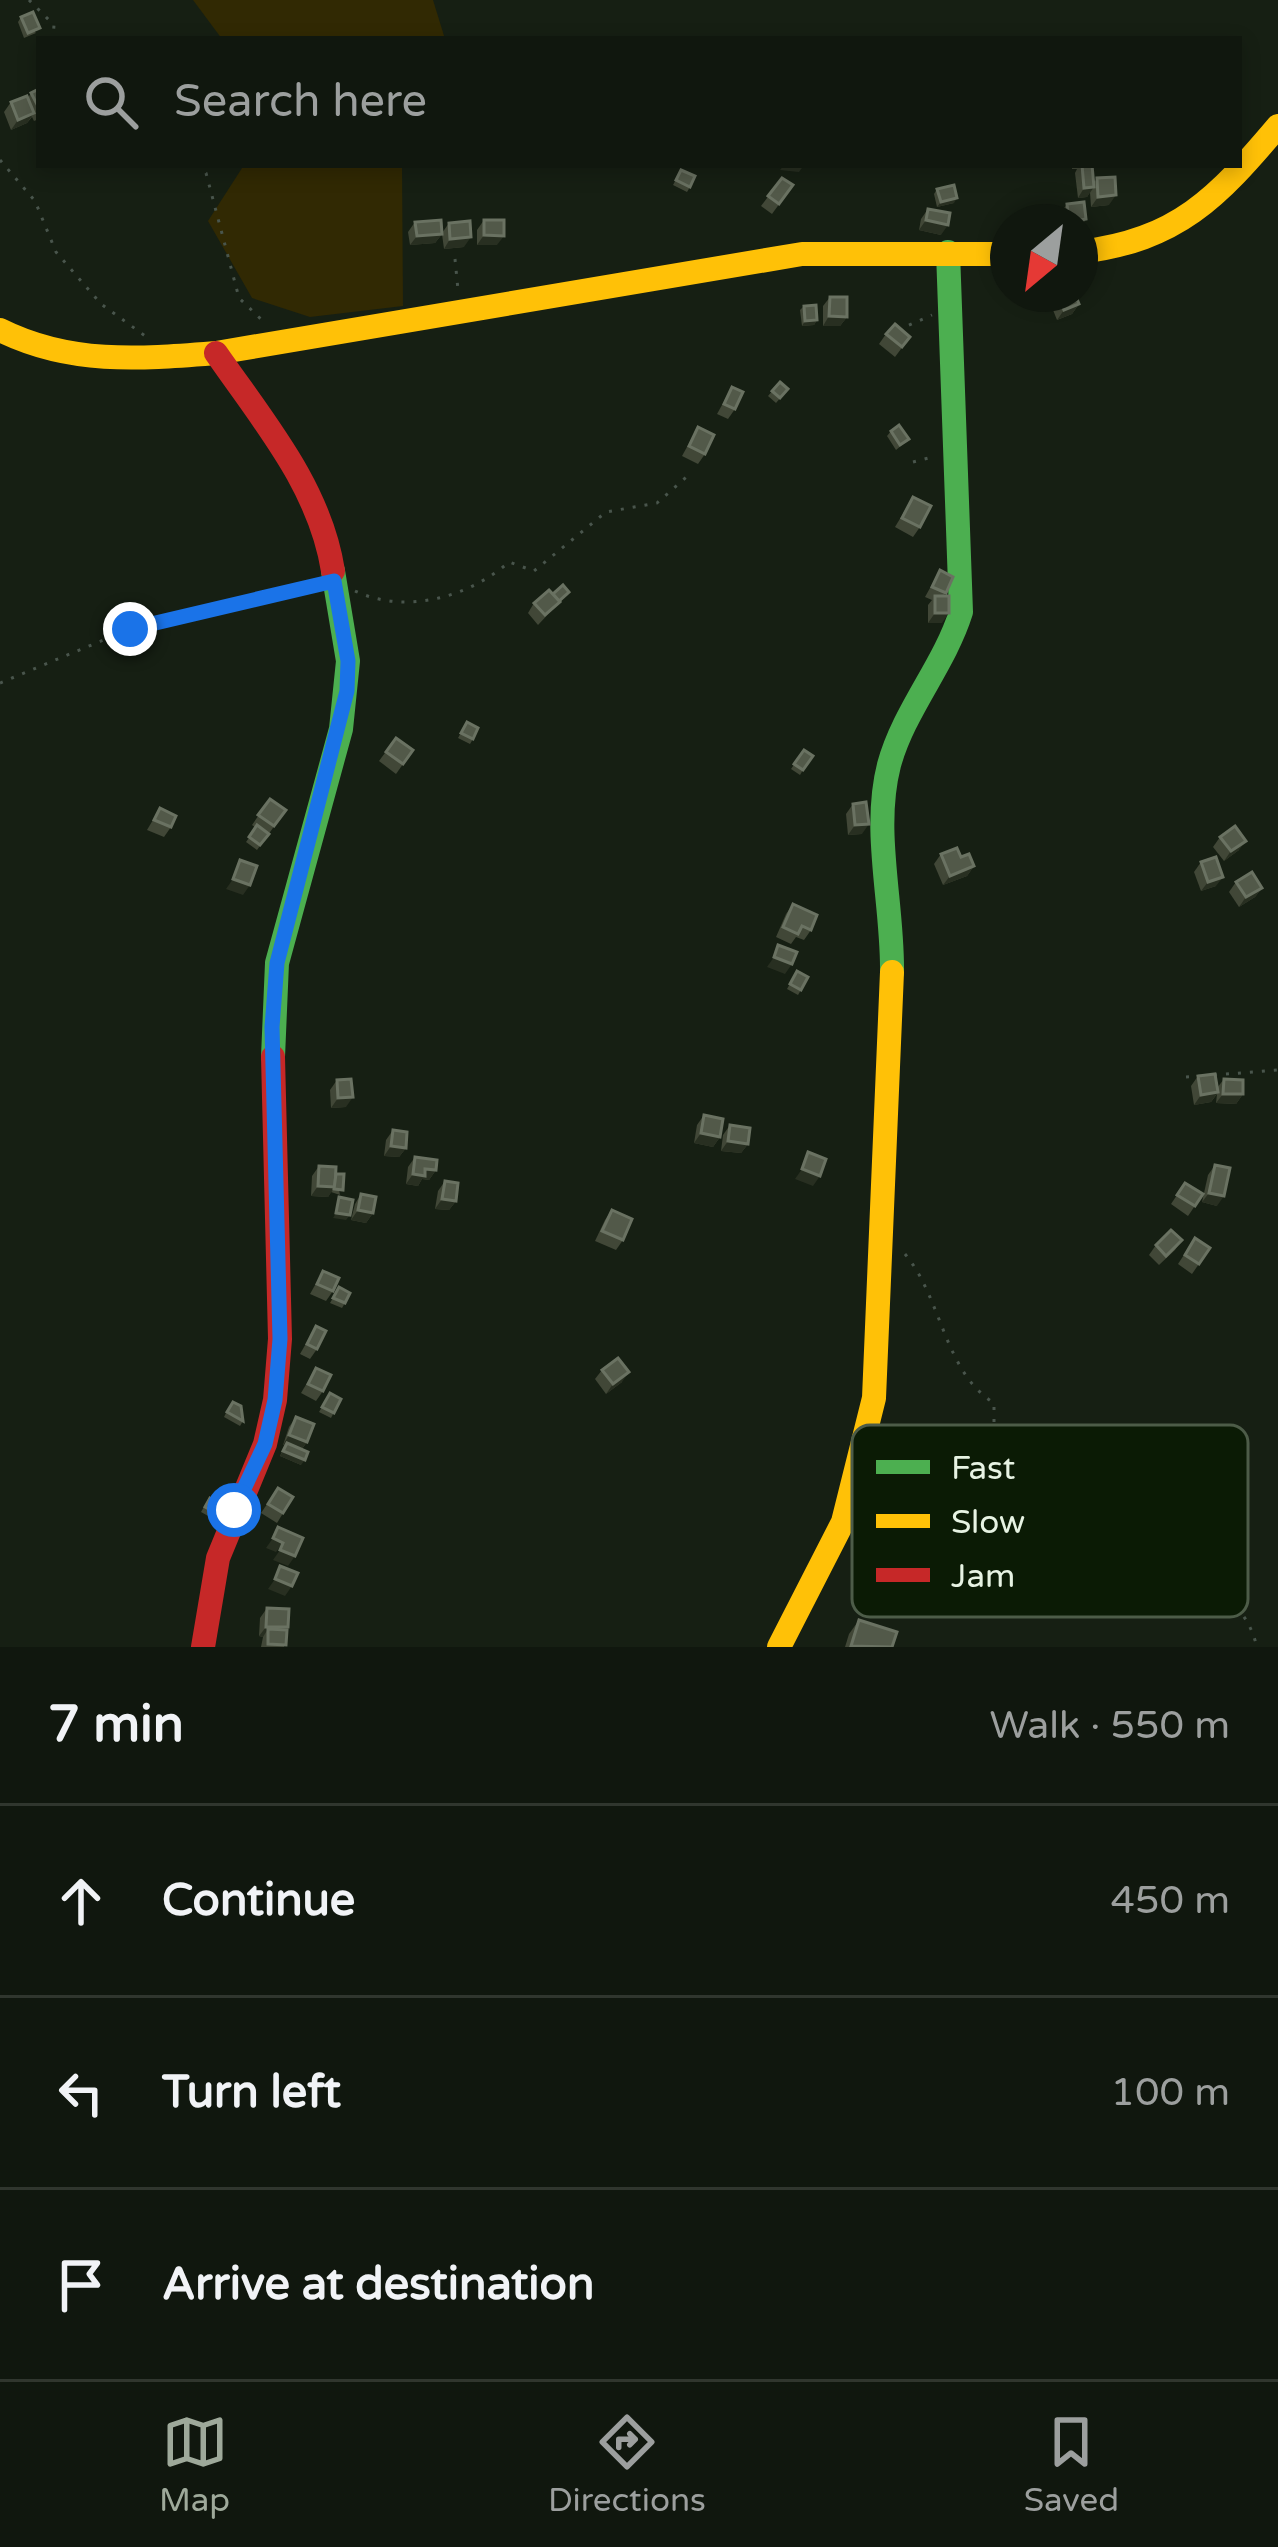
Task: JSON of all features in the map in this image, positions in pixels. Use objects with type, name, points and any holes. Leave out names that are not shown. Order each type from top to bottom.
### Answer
[{"type":"street","points":[[1242,164],[1278,126]]},
{"type":"street","points":[[1098,249],[1143,242],[1188,222],[1239,168]]},
{"type":"street","points":[[872,1425],[883,1359],[892,942],[885,781],[905,728],[953,645],[961,612],[948,252]]},
{"type":"street","points":[[0,330],[46,351],[81,358],[166,357],[216,353],[802,254],[990,253]]},
{"type":"street","points":[[203,1647],[218,1558],[265,1444],[275,1400],[280,1339],[272,1027],[277,963],[347,691],[348,661],[329,543],[306,485],[216,353]]},
{"type":"street","points":[[779,1647],[806,1606],[852,1505]]},
{"type":"path","points":[[29,0],[54,25],[53,36]]},
{"type":"path","points":[[0,160],[34,201],[56,252],[101,304],[145,334],[166,357]]},
{"type":"path","points":[[201,168],[206,172],[239,298],[283,341]]},
{"type":"path","points":[[455,259],[460,310]]},
{"type":"path","points":[[894,331],[912,328],[950,305]]},
{"type":"path","points":[[913,462],[955,452]]},
{"type":"path","points":[[0,682],[130,629],[334,581],[373,599],[418,600],[482,585],[509,562],[534,571],[606,512],[657,503],[692,472]]},
{"type":"path","points":[[1186,1077],[1278,1070]]},
{"type":"path","points":[[884,1230],[923,1276],[974,1390],[994,1403],[994,1425]]},
{"type":"path","points":[[1240,1617],[1252,1628],[1257,1647]]},
{"type":"shaded area","points":[[193,0],[433,0],[444,36],[220,36]]},
{"type":"shaded area","points":[[242,168],[402,168],[403,306],[310,317],[252,298],[208,221]]},
{"type":"building","points":[[33,12],[40,28],[28,33],[21,17]]},
{"type":"building","points":[[27,96],[34,113],[18,120],[11,102]]},
{"type":"building","points":[[1082,168],[1092,168],[1094,187],[1084,188]]},
{"type":"building","points":[[681,170],[695,176],[690,187],[676,180]]},
{"type":"building","points":[[1115,177],[1116,195],[1098,197],[1097,178]]},
{"type":"building","points":[[782,178],[793,185],[779,204],[768,196]]},
{"type":"building","points":[[954,185],[957,198],[941,202],[937,189]]},
{"type":"building","points":[[928,209],[950,213],[948,225],[926,220]]},
{"type":"building","points":[[441,220],[442,234],[417,236],[415,222]]},
{"type":"building","points":[[484,220],[504,220],[504,236],[484,235]]},
{"type":"building","points":[[470,221],[471,237],[450,239],[449,223]]},
{"type":"building","points":[[830,297],[847,297],[847,317],[829,316]]},
{"type":"building","points":[[816,305],[817,320],[805,321],[804,306]]},
{"type":"building","points":[[895,324],[910,337],[902,347],[886,334]]},
{"type":"building","points":[[780,382],[788,389],[780,398],[772,391]]},
{"type":"building","points":[[732,387],[743,392],[735,409],[724,404]]},
{"type":"building","points":[[899,425],[909,439],[900,445],[891,431]]},
{"type":"building","points":[[698,427],[714,435],[705,454],[689,446]]},
{"type":"building","points":[[913,497],[931,506],[920,527],[902,518]]},
{"type":"building","points":[[940,570],[953,577],[946,593],[932,587]]},
{"type":"building","points":[[563,585],[569,592],[559,601],[553,594]]},
{"type":"building","points":[[549,590],[560,602],[545,615],[534,603]]},
{"type":"building","points":[[935,596],[949,596],[949,613],[935,613]]},
{"type":"building","points":[[467,722],[478,728],[473,739],[461,733]]},
{"type":"building","points":[[396,738],[413,750],[403,764],[386,752]]},
{"type":"building","points":[[804,750],[813,756],[803,770],[794,764]]},
{"type":"building","points":[[270,799],[286,810],[274,826],[258,815]]},
{"type":"building","points":[[866,802],[869,824],[855,825],[853,804]]},
{"type":"building","points":[[160,808],[176,816],[171,827],[154,820]]},
{"type":"building","points":[[257,825],[269,834],[260,845],[249,837]]},
{"type":"building","points":[[1235,826],[1246,841],[1231,851],[1220,837]]},
{"type":"building","points":[[957,848],[961,857],[969,854],[974,866],[950,876],[941,854]]},
{"type":"building","points":[[1216,857],[1223,877],[1208,882],[1201,862]]},
{"type":"building","points":[[240,860],[257,866],[250,885],[233,879]]},
{"type":"building","points":[[1252,872],[1262,888],[1246,897],[1236,882]]},
{"type":"building","points":[[793,904],[817,915],[811,930],[802,926],[798,934],[783,927]]},
{"type":"building","points":[[778,945],[797,952],[792,964],[774,957]]},
{"type":"building","points":[[797,971],[808,977],[801,990],[790,984]]},
{"type":"building","points":[[1215,1074],[1218,1092],[1201,1095],[1198,1076]]},
{"type":"building","points":[[351,1079],[353,1097],[338,1098],[337,1080]]},
{"type":"building","points":[[1224,1079],[1243,1080],[1243,1094],[1223,1094]]},
{"type":"building","points":[[704,1115],[723,1119],[720,1137],[701,1133]]},
{"type":"building","points":[[730,1125],[750,1128],[748,1144],[728,1141]]},
{"type":"building","points":[[393,1130],[407,1132],[406,1148],[391,1146]]},
{"type":"building","points":[[808,1152],[826,1159],[820,1176],[802,1169]]},
{"type":"building","points":[[415,1157],[437,1160],[436,1170],[425,1169],[425,1176],[413,1174]]},
{"type":"building","points":[[1215,1165],[1230,1168],[1224,1196],[1209,1193]]},
{"type":"building","points":[[319,1166],[336,1167],[335,1187],[318,1186]]},
{"type":"building","points":[[336,1174],[344,1174],[343,1190],[334,1189]]},
{"type":"building","points":[[445,1181],[458,1183],[456,1201],[442,1199]]},
{"type":"building","points":[[1185,1183],[1203,1194],[1195,1206],[1177,1195]]},
{"type":"building","points":[[361,1194],[376,1197],[373,1213],[358,1210]]},
{"type":"building","points":[[339,1197],[353,1200],[350,1215],[336,1213]]},
{"type":"building","points":[[612,1210],[632,1219],[623,1240],[602,1231]]},
{"type":"building","points":[[1171,1230],[1182,1240],[1166,1256],[1156,1245]]},
{"type":"building","points":[[1195,1238],[1210,1248],[1199,1264],[1185,1255]]},
{"type":"building","points":[[323,1271],[339,1278],[333,1291],[317,1284]]},
{"type":"building","points":[[339,1287],[350,1293],[345,1303],[333,1298]]},
{"type":"building","points":[[316,1326],[326,1331],[317,1349],[307,1344]]},
{"type":"building","points":[[618,1358],[629,1372],[613,1384],[602,1370]]},
{"type":"building","points":[[316,1368],[331,1375],[323,1391],[308,1384]]},
{"type":"building","points":[[330,1393],[341,1399],[334,1413],[322,1407]]},
{"type":"building","points":[[233,1402],[241,1406],[243,1421],[227,1412]]},
{"type":"building","points":[[296,1417],[314,1424],[307,1442],[289,1435]]},
{"type":"building","points":[[287,1443],[308,1452],[305,1460],[283,1451]]},
{"type":"building","points":[[278,1488],[293,1497],[283,1513],[268,1504]]},
{"type":"building","points":[[210,1498],[219,1502],[214,1512],[205,1507]]},
{"type":"building","points":[[278,1527],[303,1538],[295,1556],[280,1550],[283,1543],[273,1538]]},
{"type":"building","points":[[280,1566],[298,1573],[292,1586],[275,1579]]},
{"type":"building","points":[[267,1608],[289,1609],[288,1627],[266,1627]]},
{"type":"building","points":[[859,1620],[897,1632],[892,1647],[851,1646]]},
{"type":"building","points":[[268,1629],[287,1630],[286,1645],[268,1644]]},
{"type":"traffic: fast","points":[[892,972],[884,790],[904,725],[961,612],[948,252]]},
{"type":"traffic: fast","points":[[273,1057],[277,963],[341,729],[348,661],[333,571]]},
{"type":"traffic: slow","points":[[1242,166],[1278,126]]},
{"type":"traffic: slow","points":[[1098,249],[1170,226],[1193,212],[1240,168]]},
{"type":"traffic: slow","points":[[0,330],[53,349],[106,357],[216,353],[802,254],[990,254]]},
{"type":"traffic: slow","points":[[867,1425],[874,1398],[892,972]]},
{"type":"traffic: slow","points":[[779,1647],[843,1522],[852,1486]]},
{"type":"traffic: jam","points":[[216,353],[303,483],[333,571]]},
{"type":"traffic: jam","points":[[203,1647],[218,1558],[265,1444],[275,1400],[280,1339],[273,1057]]},
{"type":"route","points":[[130,629],[334,581],[348,661],[341,729],[277,963],[272,1027],[280,1339],[272,1419],[234,1510]]}]
